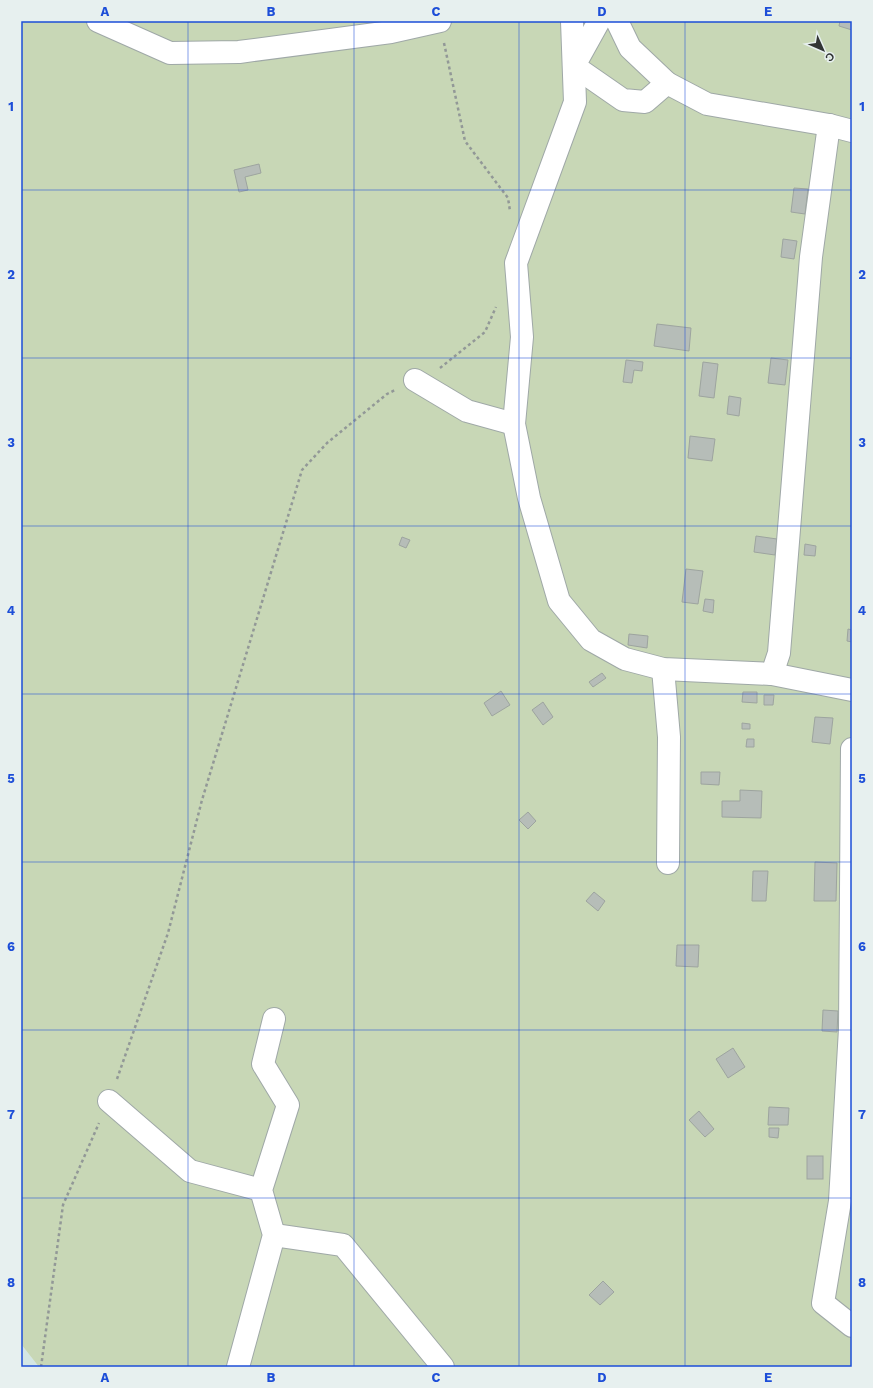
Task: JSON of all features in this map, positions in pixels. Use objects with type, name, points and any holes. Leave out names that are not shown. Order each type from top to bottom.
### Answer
[{"type":"lane","points":[[98,21],[170,53],[239,52],[391,32],[440,21]]},
{"type":"lane","points":[[572,21],[575,102],[516,262],[522,337],[514,424],[529,498],[560,601],[591,640],[625,659],[663,669],[772,674],[852,690]]},
{"type":"lane","points":[[574,66],[599,21]]},
{"type":"lane","points":[[617,21],[630,48],[667,83],[707,104],[829,125],[852,131]]},
{"type":"lane","points":[[574,66],[623,100],[646,102],[667,83]]},
{"type":"lane","points":[[772,674],[780,653],[811,257],[829,125]]},
{"type":"lane","points":[[415,380],[467,411],[514,424]]},
{"type":"lane","points":[[663,669],[669,737],[668,863]]},
{"type":"lane","points":[[852,749],[850,1037],[840,1201],[823,1303],[852,1326]]},
{"type":"lane","points":[[238,1367],[274,1235],[261,1190],[288,1105],[263,1064],[274,1019]]},
{"type":"lane","points":[[109,1101],[190,1171],[261,1190]]},
{"type":"lane","points":[[274,1235],[343,1245],[443,1367]]},
{"type":"path","points":[[440,21],[464,141],[508,198],[510,212]]},
{"type":"path","points":[[40,1367],[63,1205],[109,1101],[168,933],[202,800],[302,470],[327,443],[386,394],[442,367],[485,332],[498,303]]},
{"type":"shaded area","points":[[21,1344],[39,1367],[21,1367]]},
{"type":"green space","points":[[21,21],[852,21],[852,1367],[39,1367],[21,1344]]},
{"type":"building","points":[[840,21],[852,21],[852,30],[839,26]]},
{"type":"building","points":[[259,164],[261,173],[245,177],[248,190],[239,192],[234,170]]},
{"type":"building","points":[[794,188],[808,189],[805,214],[791,212]]},
{"type":"building","points":[[783,239],[797,241],[794,259],[781,257]]},
{"type":"building","points":[[657,324],[691,328],[689,351],[654,346]]},
{"type":"building","points":[[771,358],[788,360],[785,385],[768,383]]},
{"type":"building","points":[[626,360],[643,362],[642,371],[634,370],[632,383],[623,382]]},
{"type":"building","points":[[703,362],[718,364],[714,398],[699,396]]},
{"type":"building","points":[[729,396],[741,398],[739,416],[727,414]]},
{"type":"building","points":[[690,436],[715,439],[712,461],[688,458]]},
{"type":"building","points":[[756,536],[777,539],[775,555],[754,552]]},
{"type":"building","points":[[402,537],[410,540],[406,548],[399,545]]},
{"type":"building","points":[[805,544],[816,546],[815,556],[804,555]]},
{"type":"building","points":[[686,569],[703,571],[698,604],[682,602]]},
{"type":"building","points":[[705,599],[714,600],[713,613],[703,611]]},
{"type":"building","points":[[848,629],[852,630],[852,642],[847,641]]},
{"type":"building","points":[[629,634],[648,636],[647,648],[628,645]]},
{"type":"building","points":[[602,673],[606,678],[593,687],[589,682]]},
{"type":"building","points":[[501,691],[510,705],[492,716],[484,703]]},
{"type":"building","points":[[743,692],[757,692],[757,703],[742,702]]},
{"type":"building","points":[[764,695],[774,695],[773,705],[764,705]]},
{"type":"building","points":[[543,702],[553,717],[543,725],[532,710]]},
{"type":"building","points":[[815,717],[833,718],[830,744],[812,742]]},
{"type":"building","points":[[742,723],[750,724],[750,729],[742,729]]},
{"type":"building","points":[[747,739],[754,739],[754,747],[746,747]]},
{"type":"building","points":[[701,772],[720,772],[719,785],[701,784]]},
{"type":"building","points":[[740,790],[762,791],[761,818],[722,817],[722,801],[740,801]]},
{"type":"building","points":[[528,812],[536,821],[528,829],[519,820]]},
{"type":"building","points":[[815,862],[837,863],[836,901],[814,901]]},
{"type":"building","points":[[753,871],[768,871],[766,901],[752,901]]},
{"type":"building","points":[[594,892],[605,901],[598,911],[586,901]]},
{"type":"building","points":[[677,945],[699,945],[698,967],[676,966]]},
{"type":"building","points":[[823,1010],[838,1011],[837,1032],[822,1031]]},
{"type":"building","points":[[733,1048],[745,1067],[728,1078],[716,1059]]},
{"type":"building","points":[[769,1107],[789,1108],[788,1125],[768,1125]]},
{"type":"building","points":[[699,1111],[714,1129],[705,1137],[689,1120]]},
{"type":"building","points":[[769,1128],[779,1128],[778,1138],[769,1137]]},
{"type":"building","points":[[807,1156],[823,1156],[823,1179],[807,1179]]},
{"type":"building","points":[[603,1281],[614,1292],[600,1305],[589,1295]]}]
